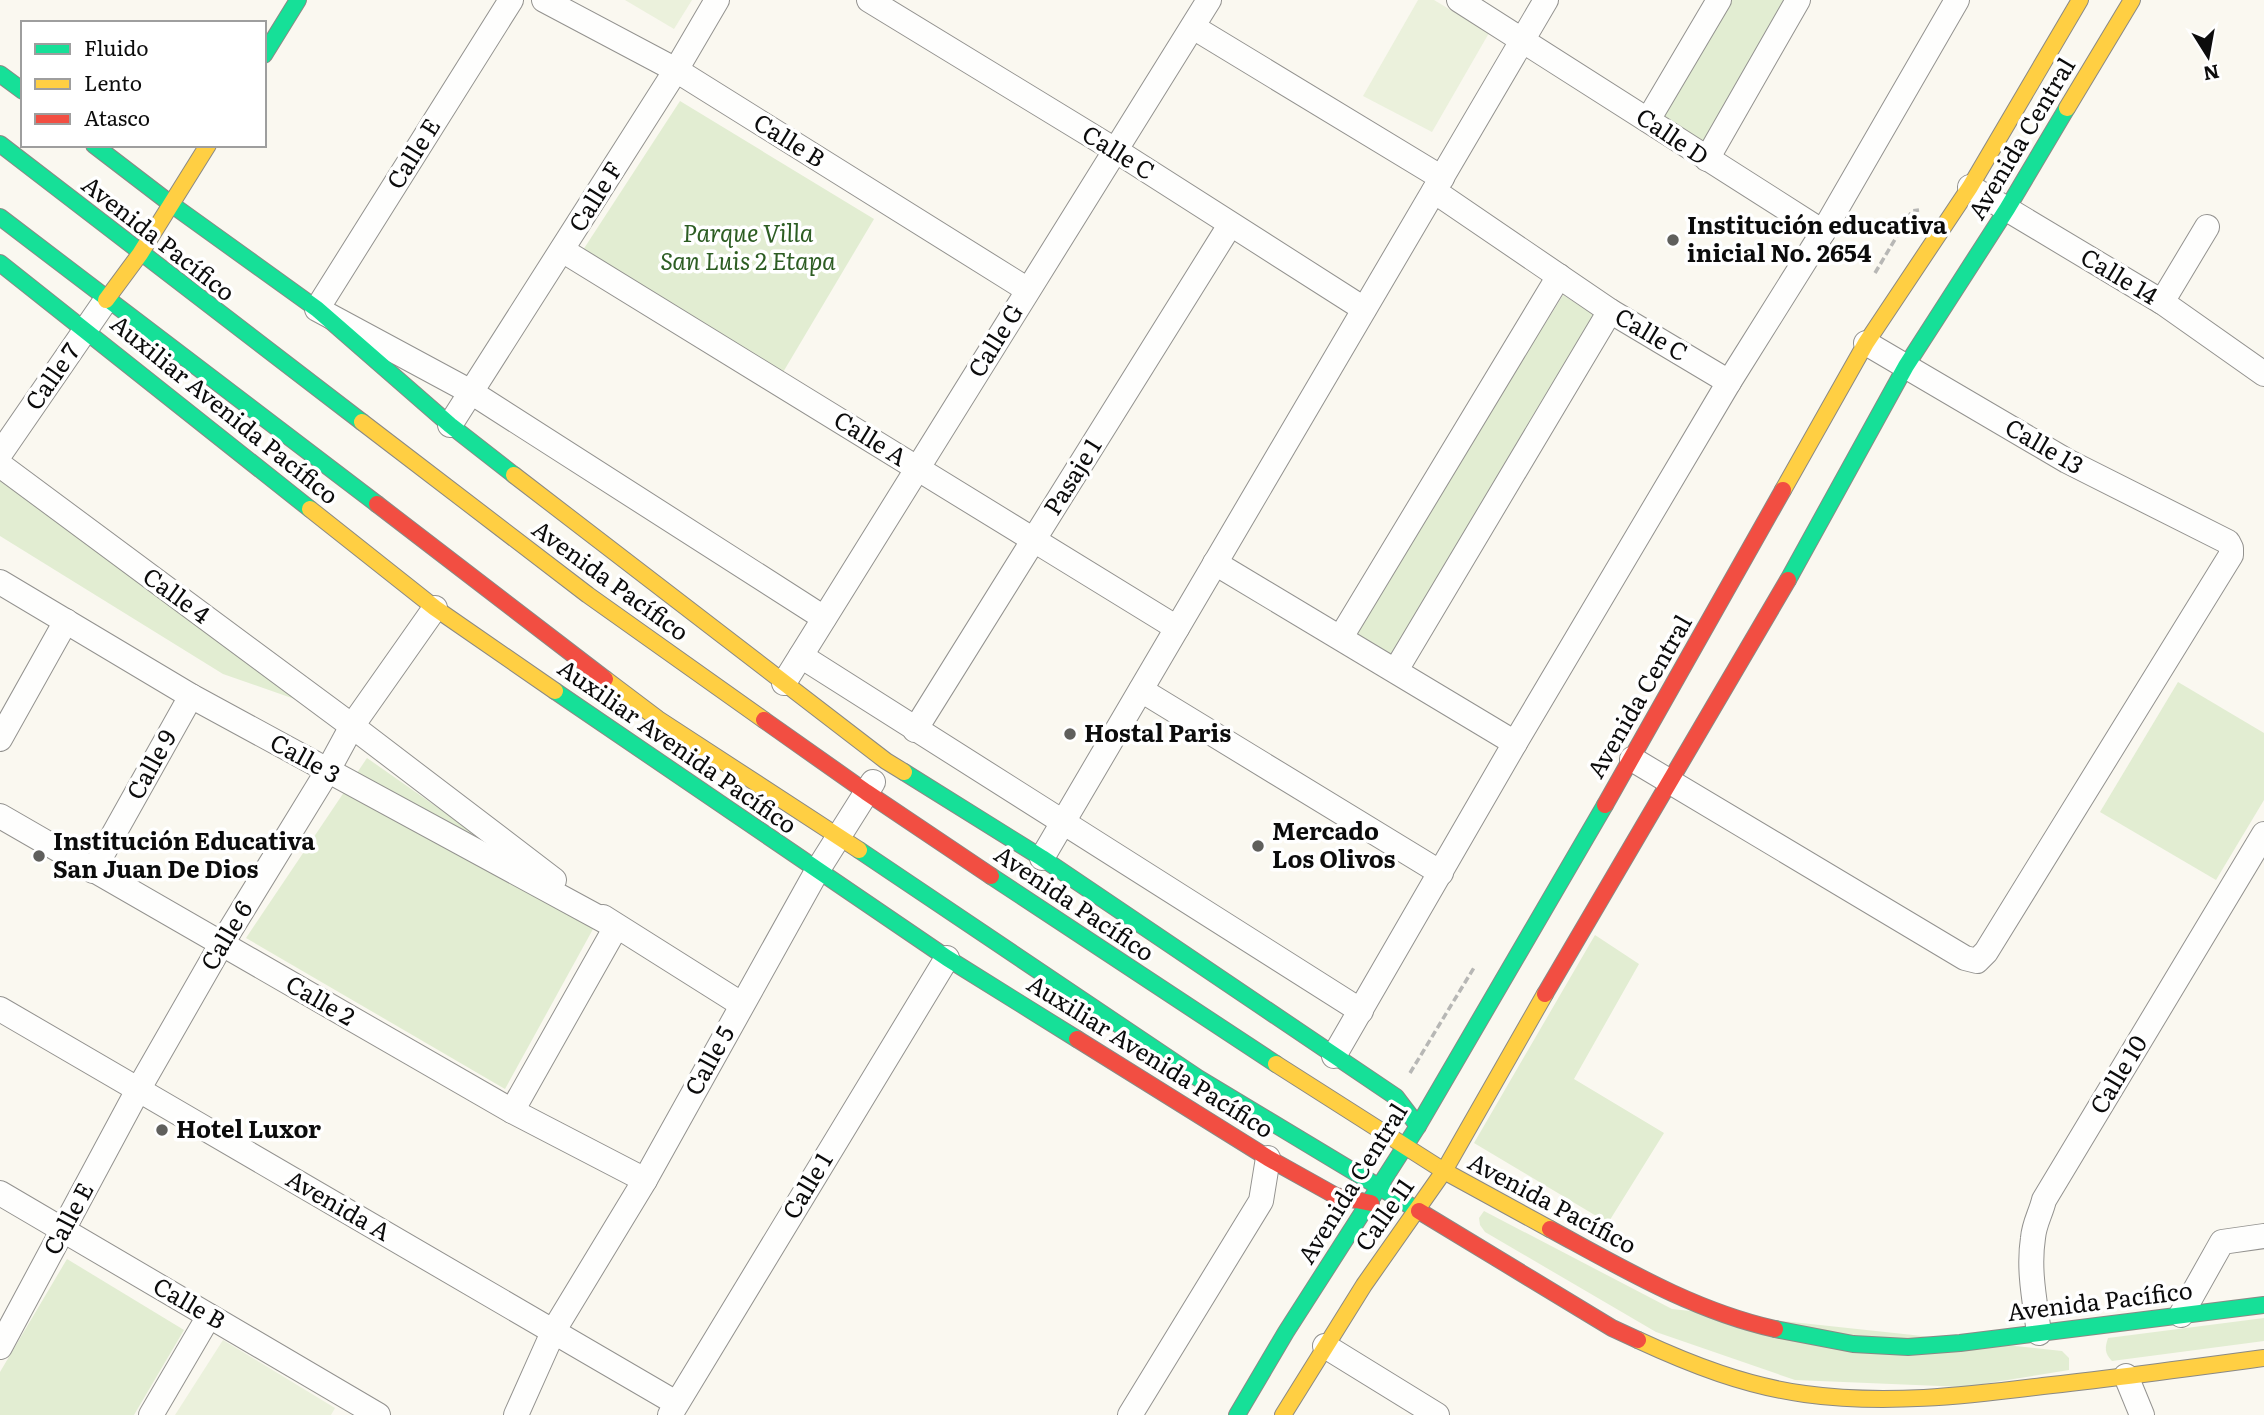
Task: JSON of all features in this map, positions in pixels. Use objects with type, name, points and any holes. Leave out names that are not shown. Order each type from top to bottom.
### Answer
[{"type":"main road","points":[[266,52],[298,0]]},
{"type":"main road","name":"Avenida Central","points":[[1237,1415],[1286,1332],[1418,1126],[1632,759],[1866,343],[1970,187],[2080,0]]},
{"type":"main road","name":"Avenida Central","points":[[1444,1171],[1794,571],[1906,366],[2007,209],[2132,0]]},
{"type":"main road","points":[[0,74],[21,90]]},
{"type":"main road","name":"Avenida Pacífico","points":[[0,145],[588,595],[866,792],[1220,1029],[1405,1147],[1444,1171],[1670,1293],[1756,1325],[1853,1344],[1908,1347],[2039,1334],[2084,1334],[2181,1315],[2264,1304]]},
{"type":"main road","points":[[97,147],[317,309],[450,425],[886,761],[1042,858],[1396,1097],[1418,1126]]},
{"type":"main road","points":[[106,300],[140,254],[207,147]]},
{"type":"main road","points":[[0,218],[658,719],[839,836],[1198,1078],[1612,1328],[1662,1352],[1720,1374],[1770,1388],[1828,1398],[1889,1401],[1956,1397],[2090,1374],[2126,1376],[2264,1358]]},
{"type":"main road","name":"Auxiliar Avenida Pacífico","points":[[0,263],[435,608],[817,871],[947,958],[1268,1158],[1336,1196],[1371,1203]]},
{"type":"main road","name":"Calle 11","points":[[1325,1346],[1363,1285],[1444,1171]]},
{"type":"main road","points":[[1283,1415],[1325,1346]]},
{"type":"street","name":"Calle E","points":[[317,309],[511,0]]},
{"type":"street","name":"Calle B","points":[[544,0],[676,70],[1028,290]]},
{"type":"street","name":"Calle F","points":[[450,425],[676,70],[717,0]]},
{"type":"street","name":"Calle C","points":[[869,0],[1115,150],[1364,310]]},
{"type":"street","points":[[1459,0],[1522,40]]},
{"type":"street","points":[[1042,858],[1546,0]]},
{"type":"street","points":[[1648,120],[1719,0]]},
{"type":"street","points":[[1707,159],[1798,0]]},
{"type":"street","points":[[1334,1056],[1515,743],[1730,382],[1823,232],[1957,0]]},
{"type":"street","points":[[1201,8],[1438,185]]},
{"type":"street","name":"Calle G","points":[[784,683],[1201,8]]},
{"type":"street","name":"Calle D","points":[[1522,40],[1823,232]]},
{"type":"street","name":"Calle C","points":[[1438,185],[1610,311],[1730,382]]},
{"type":"street","name":"Calle 14","points":[[1970,187],[2162,302],[2264,374]]},
{"type":"street","name":"Pasaje 1","points":[[915,730],[1230,225]]},
{"type":"street","points":[[2162,302],[2207,228]]},
{"type":"street","name":"Calle A","points":[[562,250],[1177,628]]},
{"type":"street","points":[[1341,637],[1559,276]]},
{"type":"street","name":"Calle 7","points":[[0,454],[106,300]]},
{"type":"street","points":[[317,309],[471,392],[824,618]]},
{"type":"street","points":[[1395,670],[1610,311]]},
{"type":"street","name":"Calle 13","points":[[1669,782],[1965,958],[1977,961],[1986,953],[2231,555],[2228,542],[2067,461],[1866,343]]},
{"type":"street","name":"Calle 4","points":[[0,466],[352,726]]},
{"type":"street","points":[[1214,563],[1515,743]]},
{"type":"street","name":"Calle 3","points":[[0,582],[191,696],[616,927],[741,1004]]},
{"type":"street","name":"Calle 6","points":[[138,1090],[221,944],[327,772],[352,726],[435,608]]},
{"type":"street","points":[[0,739],[66,621]]},
{"type":"street","points":[[801,656],[1361,1011]]},
{"type":"street","points":[[1140,690],[1441,873]]},
{"type":"street","name":"Calle 9","points":[[93,872],[191,696]]},
{"type":"street","name":"Calle 3","points":[[352,726],[616,927]]},
{"type":"street","points":[[1632,759],[1669,782]]},
{"type":"street","points":[[866,792],[886,761]]},
{"type":"street","name":"Calle 5","points":[[554,1330],[645,1180],[741,1004],[866,792]]},
{"type":"street","name":"Calle 2","points":[[0,816],[512,1111],[645,1180]]},
{"type":"street","name":"Calle 10","points":[[2039,1334],[2031,1248],[2044,1200],[2264,834]]},
{"type":"street","points":[[512,1111],[616,927]]},
{"type":"street","name":"Calle 1","points":[[673,1409],[947,958]]},
{"type":"street","name":"Avenida A","points":[[0,1009],[554,1330],[673,1409]]},
{"type":"street","name":"Calle E","points":[[0,1347],[138,1090]]},
{"type":"street","points":[[1130,1415],[1261,1201],[1268,1158]]},
{"type":"street","name":"Calle B","points":[[0,1193],[209,1316],[349,1407],[378,1415]]},
{"type":"street","points":[[2181,1315],[2222,1242],[2264,1236]]},
{"type":"street","points":[[150,1415],[209,1316]]},
{"type":"street","points":[[516,1415],[554,1330]]},
{"type":"street","points":[[1325,1346],[1437,1415]]},
{"type":"street","points":[[2126,1376],[2142,1415]]},
{"type":"green space","points":[[625,0],[692,0],[674,29]]},
{"type":"green space","points":[[1418,0],[1434,0],[1489,33],[1432,132],[1363,96]]},
{"type":"green space","points":[[1727,0],[1789,0],[1705,150],[1657,117]]},
{"type":"green space","name":"Parque Villa San Luis 2 Etapa","points":[[680,101],[874,219],[782,374],[583,250]]},
{"type":"green space","points":[[1563,295],[1595,315],[1394,660],[1351,634]]},
{"type":"green space","points":[[0,478],[306,703],[223,674],[0,536]]},
{"type":"green space","points":[[2178,682],[2264,733],[2264,800],[2216,880],[2100,812]]},
{"type":"green space","points":[[367,758],[598,920],[505,1089],[246,938]]},
{"type":"green space","points":[[1595,935],[1639,964],[1574,1079],[1664,1133],[1608,1223],[1474,1143]]},
{"type":"green space","points":[[1484,1211],[1672,1309],[2062,1351],[2069,1358],[2069,1370],[1964,1387],[1795,1380],[1656,1332],[1485,1232],[1479,1218]]},
{"type":"green space","points":[[67,1259],[184,1330],[134,1415],[0,1415],[0,1372]]},
{"type":"green space","points":[[2264,1318],[2264,1341],[2112,1361],[2106,1353],[2108,1338]]},
{"type":"green space","points":[[223,1340],[335,1408],[331,1415],[175,1415]]},
{"type":"traffic: fast","points":[[266,52],[298,0]]},
{"type":"traffic: fast","points":[[0,74],[21,90]]},
{"type":"traffic: fast","points":[[1788,580],[1906,366],[2007,209],[2067,108]]},
{"type":"traffic: fast","points":[[0,144],[362,422]]},
{"type":"traffic: fast","points":[[97,147],[317,309],[450,425],[514,475]]},
{"type":"traffic: fast","points":[[0,217],[377,504]]},
{"type":"traffic: fast","points":[[0,263],[310,509]]},
{"type":"traffic: fast","points":[[555,691],[947,958],[1077,1039]]},
{"type":"traffic: fast","points":[[904,772],[1042,858],[1396,1097],[1418,1126]]},
{"type":"traffic: fast","points":[[1237,1415],[1286,1332],[1418,1126],[1605,805]]},
{"type":"traffic: fast","points":[[859,850],[1198,1078],[1419,1211]]},
{"type":"traffic: fast","points":[[991,876],[1276,1064]]},
{"type":"traffic: fast","points":[[1775,1329],[1853,1344],[1908,1347],[1960,1343],[2264,1305]]},
{"type":"traffic: slow","points":[[1783,490],[1866,343],[1970,187],[2080,0]]},
{"type":"traffic: slow","points":[[2067,108],[2132,0]]},
{"type":"traffic: slow","points":[[106,300],[140,254],[207,147]]},
{"type":"traffic: slow","points":[[362,422],[588,595],[764,720]]},
{"type":"traffic: slow","points":[[514,475],[886,761],[904,772]]},
{"type":"traffic: slow","points":[[310,509],[435,608],[555,691]]},
{"type":"traffic: slow","points":[[605,679],[658,719],[859,850]]},
{"type":"traffic: slow","points":[[1283,1415],[1364,1285],[1444,1171],[1545,994]]},
{"type":"traffic: slow","points":[[1276,1064],[1444,1171],[1550,1229]]},
{"type":"traffic: slow","points":[[1638,1340],[1699,1366],[1762,1386],[1805,1394],[1864,1399],[1984,1393],[2264,1358]]},
{"type":"traffic: jam","points":[[1605,805],[1783,490]]},
{"type":"traffic: jam","points":[[377,504],[605,679]]},
{"type":"traffic: jam","points":[[1545,994],[1788,580]]},
{"type":"traffic: jam","points":[[764,720],[991,876]]},
{"type":"traffic: jam","points":[[1077,1039],[1268,1158],[1336,1196],[1371,1203]]},
{"type":"traffic: jam","points":[[1419,1211],[1612,1328],[1638,1340]]},
{"type":"traffic: jam","points":[[1550,1229],[1687,1300],[1775,1329]]},
{"type":"place","name":"Institución educativa inicial No. 2654","points":[[1673,240]]},
{"type":"place","name":"Hostal Paris","points":[[1070,734]]},
{"type":"place","name":"Mercado Los Olivos","points":[[1258,846]]},
{"type":"place","name":"Institución Educativa San Juan De Dios","points":[[39,856]]},
{"type":"place","name":"Hotel Luxor","points":[[162,1130]]}]
